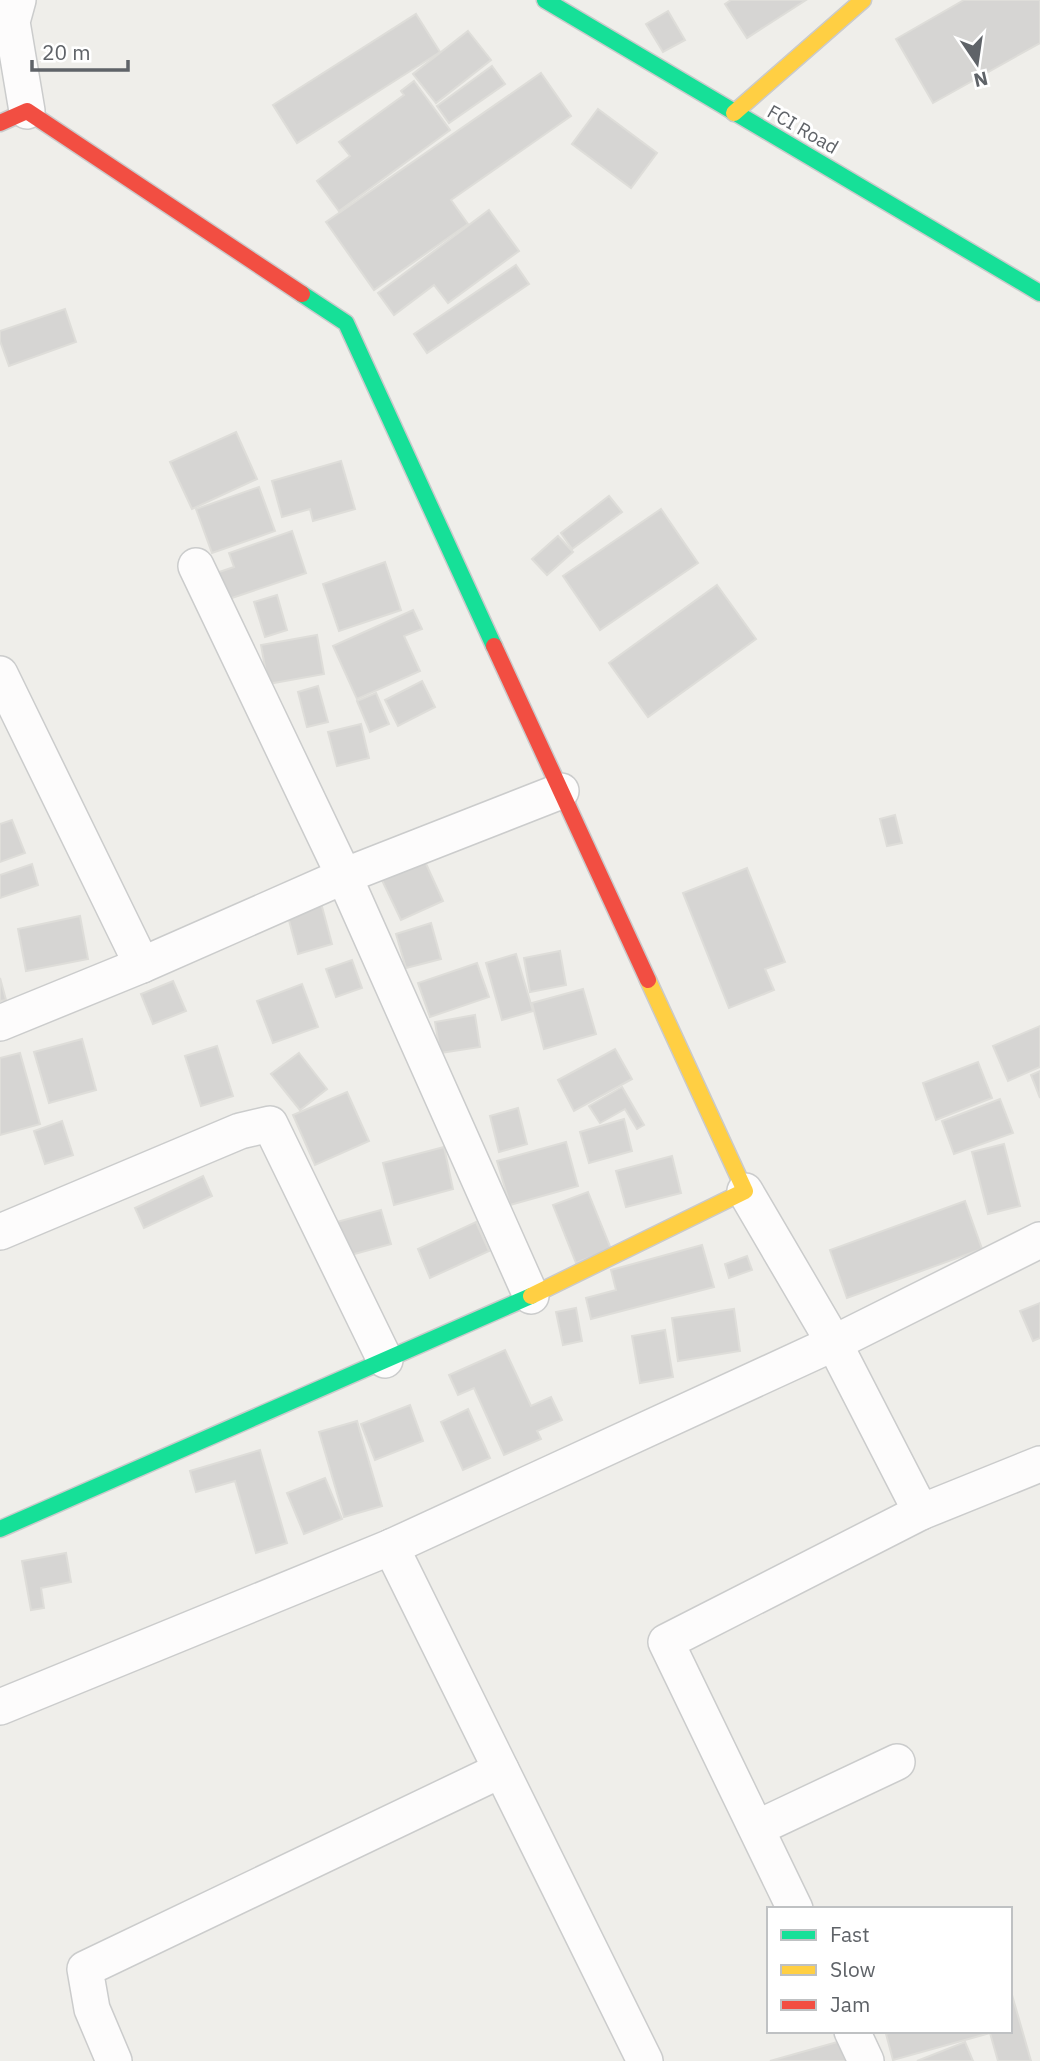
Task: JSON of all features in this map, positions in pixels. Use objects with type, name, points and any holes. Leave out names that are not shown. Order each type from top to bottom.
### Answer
[{"type":"street","points":[[18,0],[12,22],[14,117],[346,323],[745,1191],[834,1343],[921,1512]]},
{"type":"street","name":"FCI Road","points":[[545,0],[1040,293]]},
{"type":"street","points":[[734,113],[863,0]]},
{"type":"street","points":[[195,566],[344,876],[531,1296]]},
{"type":"street","points":[[0,674],[142,965]]},
{"type":"street","points":[[0,1023],[142,965],[344,876],[561,791]]},
{"type":"street","points":[[0,1231],[240,1131],[270,1124],[385,1360]]},
{"type":"street","points":[[0,1529],[531,1296],[745,1191]]},
{"type":"street","points":[[0,1707],[391,1546],[834,1343],[1040,1240]]},
{"type":"street","points":[[794,1907],[666,1642],[921,1512],[1040,1464]]},
{"type":"street","points":[[391,1546],[645,2061]]},
{"type":"street","points":[[757,1828],[897,1762]]},
{"type":"street","points":[[114,2061],[92,2009],[85,1969],[501,1770]]},
{"type":"street","points":[[853,2033],[866,2061]]},
{"type":"building","points":[[731,0],[806,0],[747,38],[725,4]]},
{"type":"building","points":[[964,0],[1040,0],[1040,43],[933,103],[896,39]]},
{"type":"building","points":[[668,11],[685,40],[663,52],[646,24]]},
{"type":"building","points":[[416,14],[440,52],[297,143],[273,105]]},
{"type":"building","points":[[468,31],[491,60],[436,103],[413,74]]},
{"type":"building","points":[[492,66],[505,84],[449,123],[437,106]]},
{"type":"building","points":[[541,73],[571,116],[451,200],[468,224],[374,290],[326,222]]},
{"type":"building","points":[[414,81],[450,130],[339,211],[317,181],[350,156],[339,142],[404,95],[401,91]]},
{"type":"building","points":[[598,109],[657,153],[631,188],[572,144]]},
{"type":"building","points":[[489,210],[519,251],[448,303],[434,285],[394,315],[378,293]]},
{"type":"building","points":[[516,265],[529,284],[427,353],[414,334]]},
{"type":"building","points":[[65,309],[76,342],[9,366],[0,341],[0,331]]},
{"type":"building","points":[[236,432],[257,479],[192,509],[170,462]]},
{"type":"building","points":[[341,461],[355,509],[313,521],[310,509],[282,517],[272,481]]},
{"type":"building","points":[[259,487],[275,531],[212,553],[196,509]]},
{"type":"building","points":[[609,496],[622,512],[572,549],[561,533]]},
{"type":"building","points":[[661,509],[698,563],[600,630],[563,576]]},
{"type":"building","points":[[292,531],[306,573],[220,602],[210,575],[234,567],[229,553]]},
{"type":"building","points":[[558,536],[573,552],[547,575],[532,559]]},
{"type":"building","points":[[385,562],[401,610],[339,631],[323,584]]},
{"type":"building","points":[[717,585],[756,639],[648,717],[609,663]]},
{"type":"building","points":[[277,595],[287,630],[265,637],[254,602]]},
{"type":"building","points":[[413,610],[422,629],[404,636],[420,671],[357,699],[333,646]]},
{"type":"building","points":[[317,635],[324,674],[268,684],[261,645]]},
{"type":"building","points":[[422,681],[435,707],[398,726],[385,700]]},
{"type":"building","points":[[318,686],[328,722],[307,727],[298,692]]},
{"type":"building","points":[[376,693],[389,724],[370,732],[357,701]]},
{"type":"building","points":[[361,724],[369,758],[337,766],[328,732]]},
{"type":"building","points":[[895,815],[902,843],[887,846],[880,819]]},
{"type":"building","points":[[12,820],[25,853],[0,862],[0,824]]},
{"type":"building","points":[[422,855],[443,901],[401,920],[379,874]]},
{"type":"building","points":[[32,864],[38,885],[0,898],[0,875]]},
{"type":"building","points":[[747,868],[785,962],[765,969],[774,990],[729,1008],[683,893]]},
{"type":"building","points":[[321,903],[332,944],[298,954],[287,913]]},
{"type":"building","points":[[80,916],[88,959],[26,971],[18,929]]},
{"type":"building","points":[[431,923],[441,959],[406,968],[396,934]]},
{"type":"building","points":[[560,951],[566,985],[530,992],[524,958]]},
{"type":"building","points":[[516,954],[533,1011],[502,1020],[486,963]]},
{"type":"building","points":[[352,960],[362,988],[336,997],[326,969]]},
{"type":"building","points":[[477,963],[489,997],[430,1017],[418,983]]},
{"type":"building","points":[[0,978],[6,1000],[0,1001]]},
{"type":"building","points":[[173,981],[186,1011],[153,1024],[141,994]]},
{"type":"building","points":[[302,984],[318,1027],[273,1043],[257,1001]]},
{"type":"building","points":[[583,989],[596,1034],[544,1049],[532,1003]]},
{"type":"building","points":[[475,1015],[480,1047],[440,1053],[435,1022]]},
{"type":"building","points":[[1040,1026],[1040,1067],[1008,1081],[993,1046]]},
{"type":"building","points":[[82,1039],[96,1090],[49,1103],[34,1052]]},
{"type":"building","points":[[217,1046],[233,1096],[201,1106],[185,1056]]},
{"type":"building","points":[[615,1049],[632,1079],[574,1111],[558,1080]]},
{"type":"building","points":[[20,1053],[40,1124],[0,1135],[0,1058]]},
{"type":"building","points":[[299,1053],[327,1089],[300,1110],[271,1074]]},
{"type":"building","points":[[978,1062],[992,1098],[936,1120],[923,1083]]},
{"type":"building","points":[[1040,1071],[1040,1098],[1031,1075]]},
{"type":"building","points":[[622,1087],[644,1125],[637,1129],[625,1109],[600,1123],[589,1106]]},
{"type":"building","points":[[347,1092],[369,1141],[315,1165],[293,1115]]},
{"type":"building","points":[[1000,1099],[1013,1133],[954,1154],[942,1121]]},
{"type":"building","points":[[518,1108],[527,1144],[499,1152],[490,1116]]},
{"type":"building","points":[[624,1119],[632,1151],[589,1163],[580,1132]]},
{"type":"building","points":[[62,1121],[73,1155],[45,1164],[34,1131]]},
{"type":"building","points":[[566,1142],[578,1186],[510,1205],[497,1161]]},
{"type":"building","points":[[1004,1144],[1020,1206],[988,1214],[972,1152]]},
{"type":"building","points":[[444,1147],[453,1189],[394,1205],[383,1163]]},
{"type":"building","points":[[672,1156],[681,1193],[626,1207],[616,1171]]},
{"type":"building","points":[[203,1176],[212,1196],[144,1228],[135,1208]]},
{"type":"building","points":[[588,1192],[611,1249],[576,1263],[553,1205]]},
{"type":"building","points":[[965,1201],[982,1249],[847,1298],[830,1250]]},
{"type":"building","points":[[381,1210],[391,1244],[347,1256],[337,1222]]},
{"type":"building","points":[[476,1222],[489,1251],[430,1278],[418,1249]]},
{"type":"building","points":[[702,1245],[714,1287],[591,1319],[586,1298],[616,1290],[611,1270]]},
{"type":"building","points":[[747,1256],[752,1270],[729,1278],[725,1264]]},
{"type":"building","points":[[1040,1303],[1040,1338],[1033,1341],[1020,1311]]},
{"type":"building","points":[[576,1308],[582,1341],[563,1345],[556,1312]]},
{"type":"building","points":[[734,1309],[740,1351],[678,1361],[672,1318]]},
{"type":"building","points":[[665,1330],[673,1377],[640,1383],[632,1336]]},
{"type":"building","points":[[505,1350],[531,1406],[551,1397],[562,1420],[537,1431],[541,1439],[504,1455],[474,1388],[458,1395],[449,1375]]},
{"type":"building","points":[[410,1405],[423,1441],[375,1460],[361,1424]]},
{"type":"building","points":[[468,1409],[490,1458],[463,1470],[441,1422]]},
{"type":"building","points":[[357,1421],[382,1506],[344,1517],[319,1432]]},
{"type":"building","points":[[260,1450],[287,1543],[256,1553],[235,1481],[196,1492],[190,1471]]},
{"type":"building","points":[[325,1478],[342,1519],[304,1534],[287,1493]]},
{"type":"building","points":[[66,1553],[71,1582],[41,1588],[44,1608],[31,1610],[22,1561]]},
{"type":"building","points":[[1012,1995],[1031,2061],[998,2061],[990,2033],[1012,2033]]},
{"type":"building","points":[[889,2033],[990,2033],[893,2060],[886,2034]]},
{"type":"building","points":[[841,2041],[847,2061],[770,2061]]},
{"type":"building","points":[[965,2042],[973,2061],[917,2061]]},
{"type":"traffic: fast","points":[[545,0],[1040,293]]},
{"type":"traffic: fast","points":[[302,294],[346,323],[494,646]]},
{"type":"traffic: fast","points":[[0,1529],[531,1296]]},
{"type":"traffic: slow","points":[[734,113],[863,0]]},
{"type":"traffic: slow","points":[[531,1296],[745,1191],[648,980]]},
{"type":"traffic: jam","points":[[0,123],[27,111],[302,294]]},
{"type":"traffic: jam","points":[[494,646],[648,980]]}]
